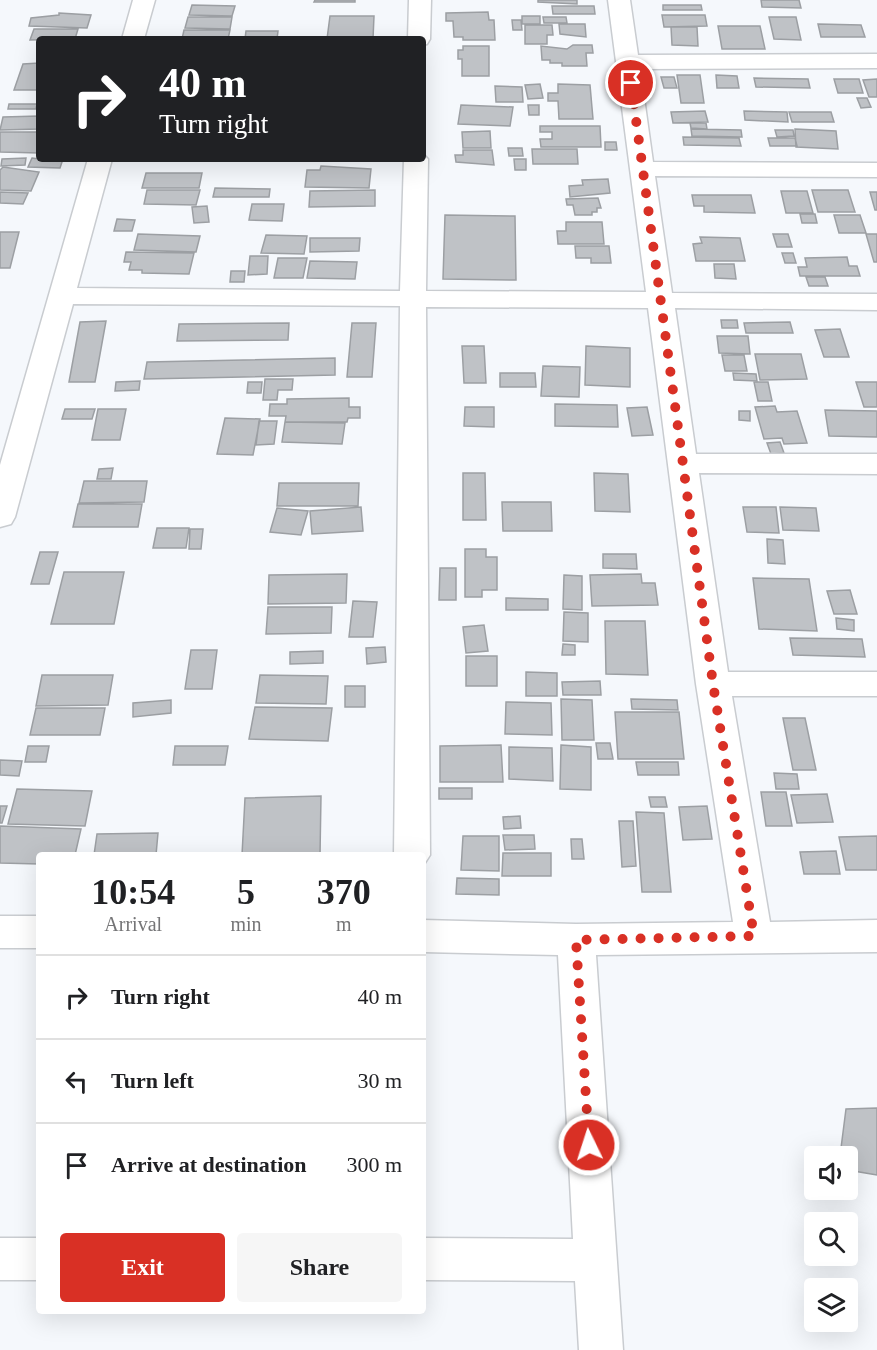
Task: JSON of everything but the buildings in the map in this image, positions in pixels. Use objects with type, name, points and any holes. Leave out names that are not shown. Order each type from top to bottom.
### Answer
[{"type":"street","points":[[134,36],[144,0]]},
{"type":"street","points":[[419,36],[420,0]]},
{"type":"street","points":[[619,0],[713,684],[754,936]]},
{"type":"street","points":[[628,62],[877,61]]},
{"type":"street","points":[[0,517],[99,162]]},
{"type":"street","points":[[412,852],[412,298],[416,162]]},
{"type":"street","points":[[642,169],[877,170]]},
{"type":"street","points":[[62,296],[877,302]]},
{"type":"street","points":[[683,464],[877,464]]},
{"type":"street","points":[[713,684],[877,684]]},
{"type":"street","points":[[0,932],[36,932]]},
{"type":"street","points":[[426,936],[576,940],[877,936]]},
{"type":"street","points":[[576,940],[601,1350]]},
{"type":"street","points":[[0,1259],[36,1259]]},
{"type":"street","points":[[426,1259],[597,1260]]},
{"type":"route","points":[[589,1145],[576,940],[754,936],[713,684],[631,83]]}]
